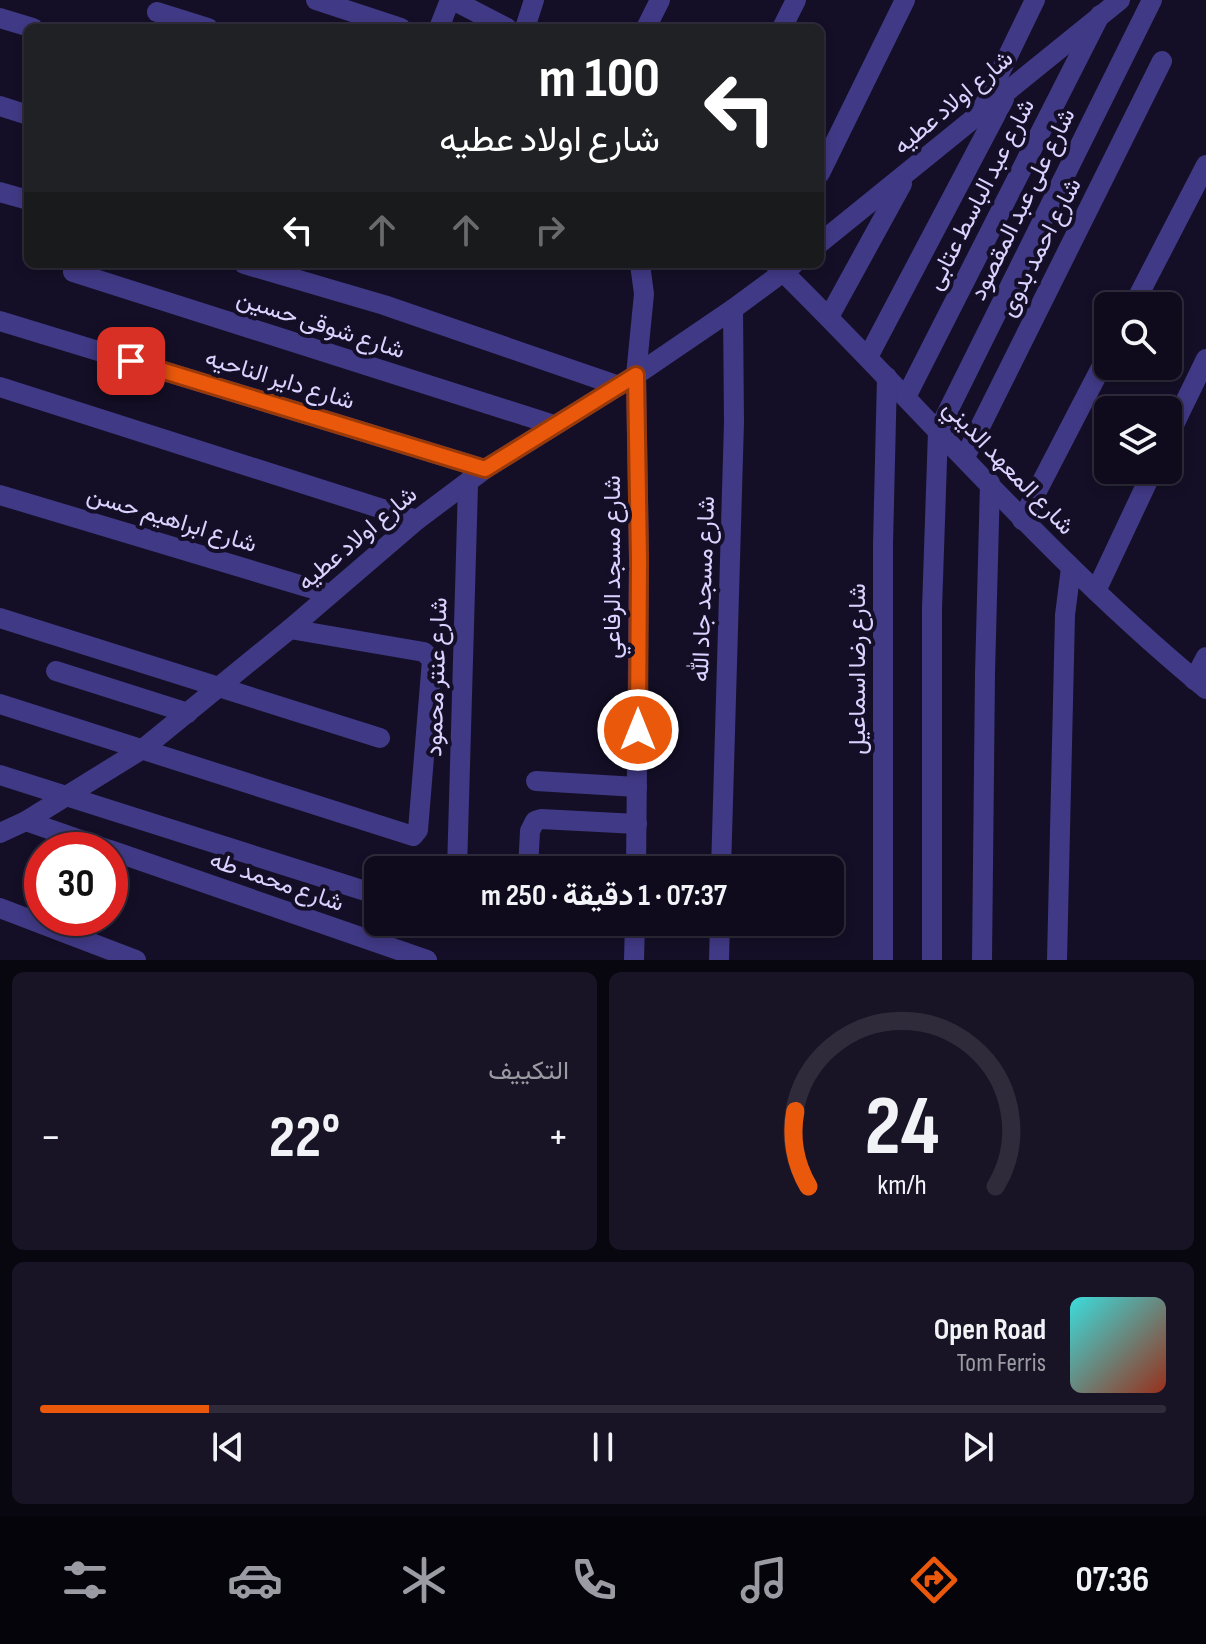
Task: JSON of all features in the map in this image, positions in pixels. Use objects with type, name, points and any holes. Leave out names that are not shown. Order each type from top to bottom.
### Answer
[{"type":"street","points":[[316,0],[389,24]]},
{"type":"street","points":[[441,24],[451,0],[499,24]]},
{"type":"street","points":[[526,24],[534,0]]},
{"type":"street","points":[[648,24],[660,0]]},
{"type":"street","points":[[784,24],[796,0]]},
{"type":"street","points":[[824,165],[905,0]]},
{"type":"street","points":[[980,113],[1035,0]]},
{"type":"street","name":"شارع اولاد عطيه","points":[[824,240],[1120,0]]},
{"type":"street","name":"شارع على عبد المقصود","points":[[938,431],[1152,0]]},
{"type":"street","points":[[157,12],[195,24]]},
{"type":"street","name":"شارع عبد الباسط عتابى","points":[[906,397],[1100,15]]},
{"type":"street","points":[[0,18],[24,25]]},
{"type":"street","name":"شارع احمد بدوى","points":[[965,457],[1162,61]]},
{"type":"street","points":[[868,357],[1009,89]]},
{"type":"street","points":[[0,106],[24,114]]},
{"type":"street","points":[[1140,292],[1206,165]]},
{"type":"street","points":[[829,317],[908,173]]},
{"type":"street","points":[[0,192],[24,199]]},
{"type":"street","points":[[258,268],[627,380]]},
{"type":"street","name":"شارع مسجد الرفاعي","points":[[636,856],[639,559],[627,380],[644,294],[641,268]]},
{"type":"street","name":"شارع اولاد عطيه","points":[[0,833],[67,797],[144,748],[417,520],[468,485],[485,469],[733,309],[778,268]]},
{"type":"street","name":"شارع المعهد الديني","points":[[782,268],[1022,520],[1200,685]]},
{"type":"street","name":"شارع شوقى حسين","points":[[73,272],[554,425]]},
{"type":"street","name":"شارع مسجد جاد الله","points":[[721,856],[734,422],[733,309]]},
{"type":"street","name":"شارع داير الناحيه","points":[[7,323],[485,469]]},
{"type":"street","points":[[1182,408],[1206,359]]},
{"type":"street","name":"شارع رضا اسماعيل","points":[[883,960],[883,544],[887,377]]},
{"type":"street","points":[[1022,520],[1095,380]]},
{"type":"street","points":[[0,387],[417,520]]},
{"type":"street","points":[[932,960],[932,609],[938,431]]},
{"type":"street","points":[[982,960],[990,483]]},
{"type":"street","points":[[1096,591],[1146,484]]},
{"type":"street","name":"شارع عنتر محمود","points":[[457,856],[468,485]]},
{"type":"street","name":"شارع ابراهيم حسن","points":[[0,495],[330,594]]},
{"type":"street","points":[[1057,960],[1065,615],[1071,568]]},
{"type":"street","points":[[0,618],[380,738]]},
{"type":"street","points":[[0,704],[409,836],[418,830],[432,660],[424,652],[290,629]]},
{"type":"street","points":[[1200,685],[1206,657]]},
{"type":"street","points":[[56,671],[188,713]]},
{"type":"street","points":[[0,775],[364,891]]},
{"type":"street","points":[[536,781],[637,787]]},
{"type":"street","points":[[529,856],[530,831],[535,821],[541,819],[637,824]]},
{"type":"street","name":"شارع محمد طه","points":[[26,821],[58,832]]},
{"type":"street","name":"شارع محمد طه","points":[[128,856],[427,960]]},
{"type":"street","points":[[0,908],[136,960]]},
{"type":"street","points":[[634,960],[635,936]]},
{"type":"street","points":[[719,960],[720,936]]},
{"type":"route","points":[[131,361],[485,469],[636,375],[638,730]]}]
